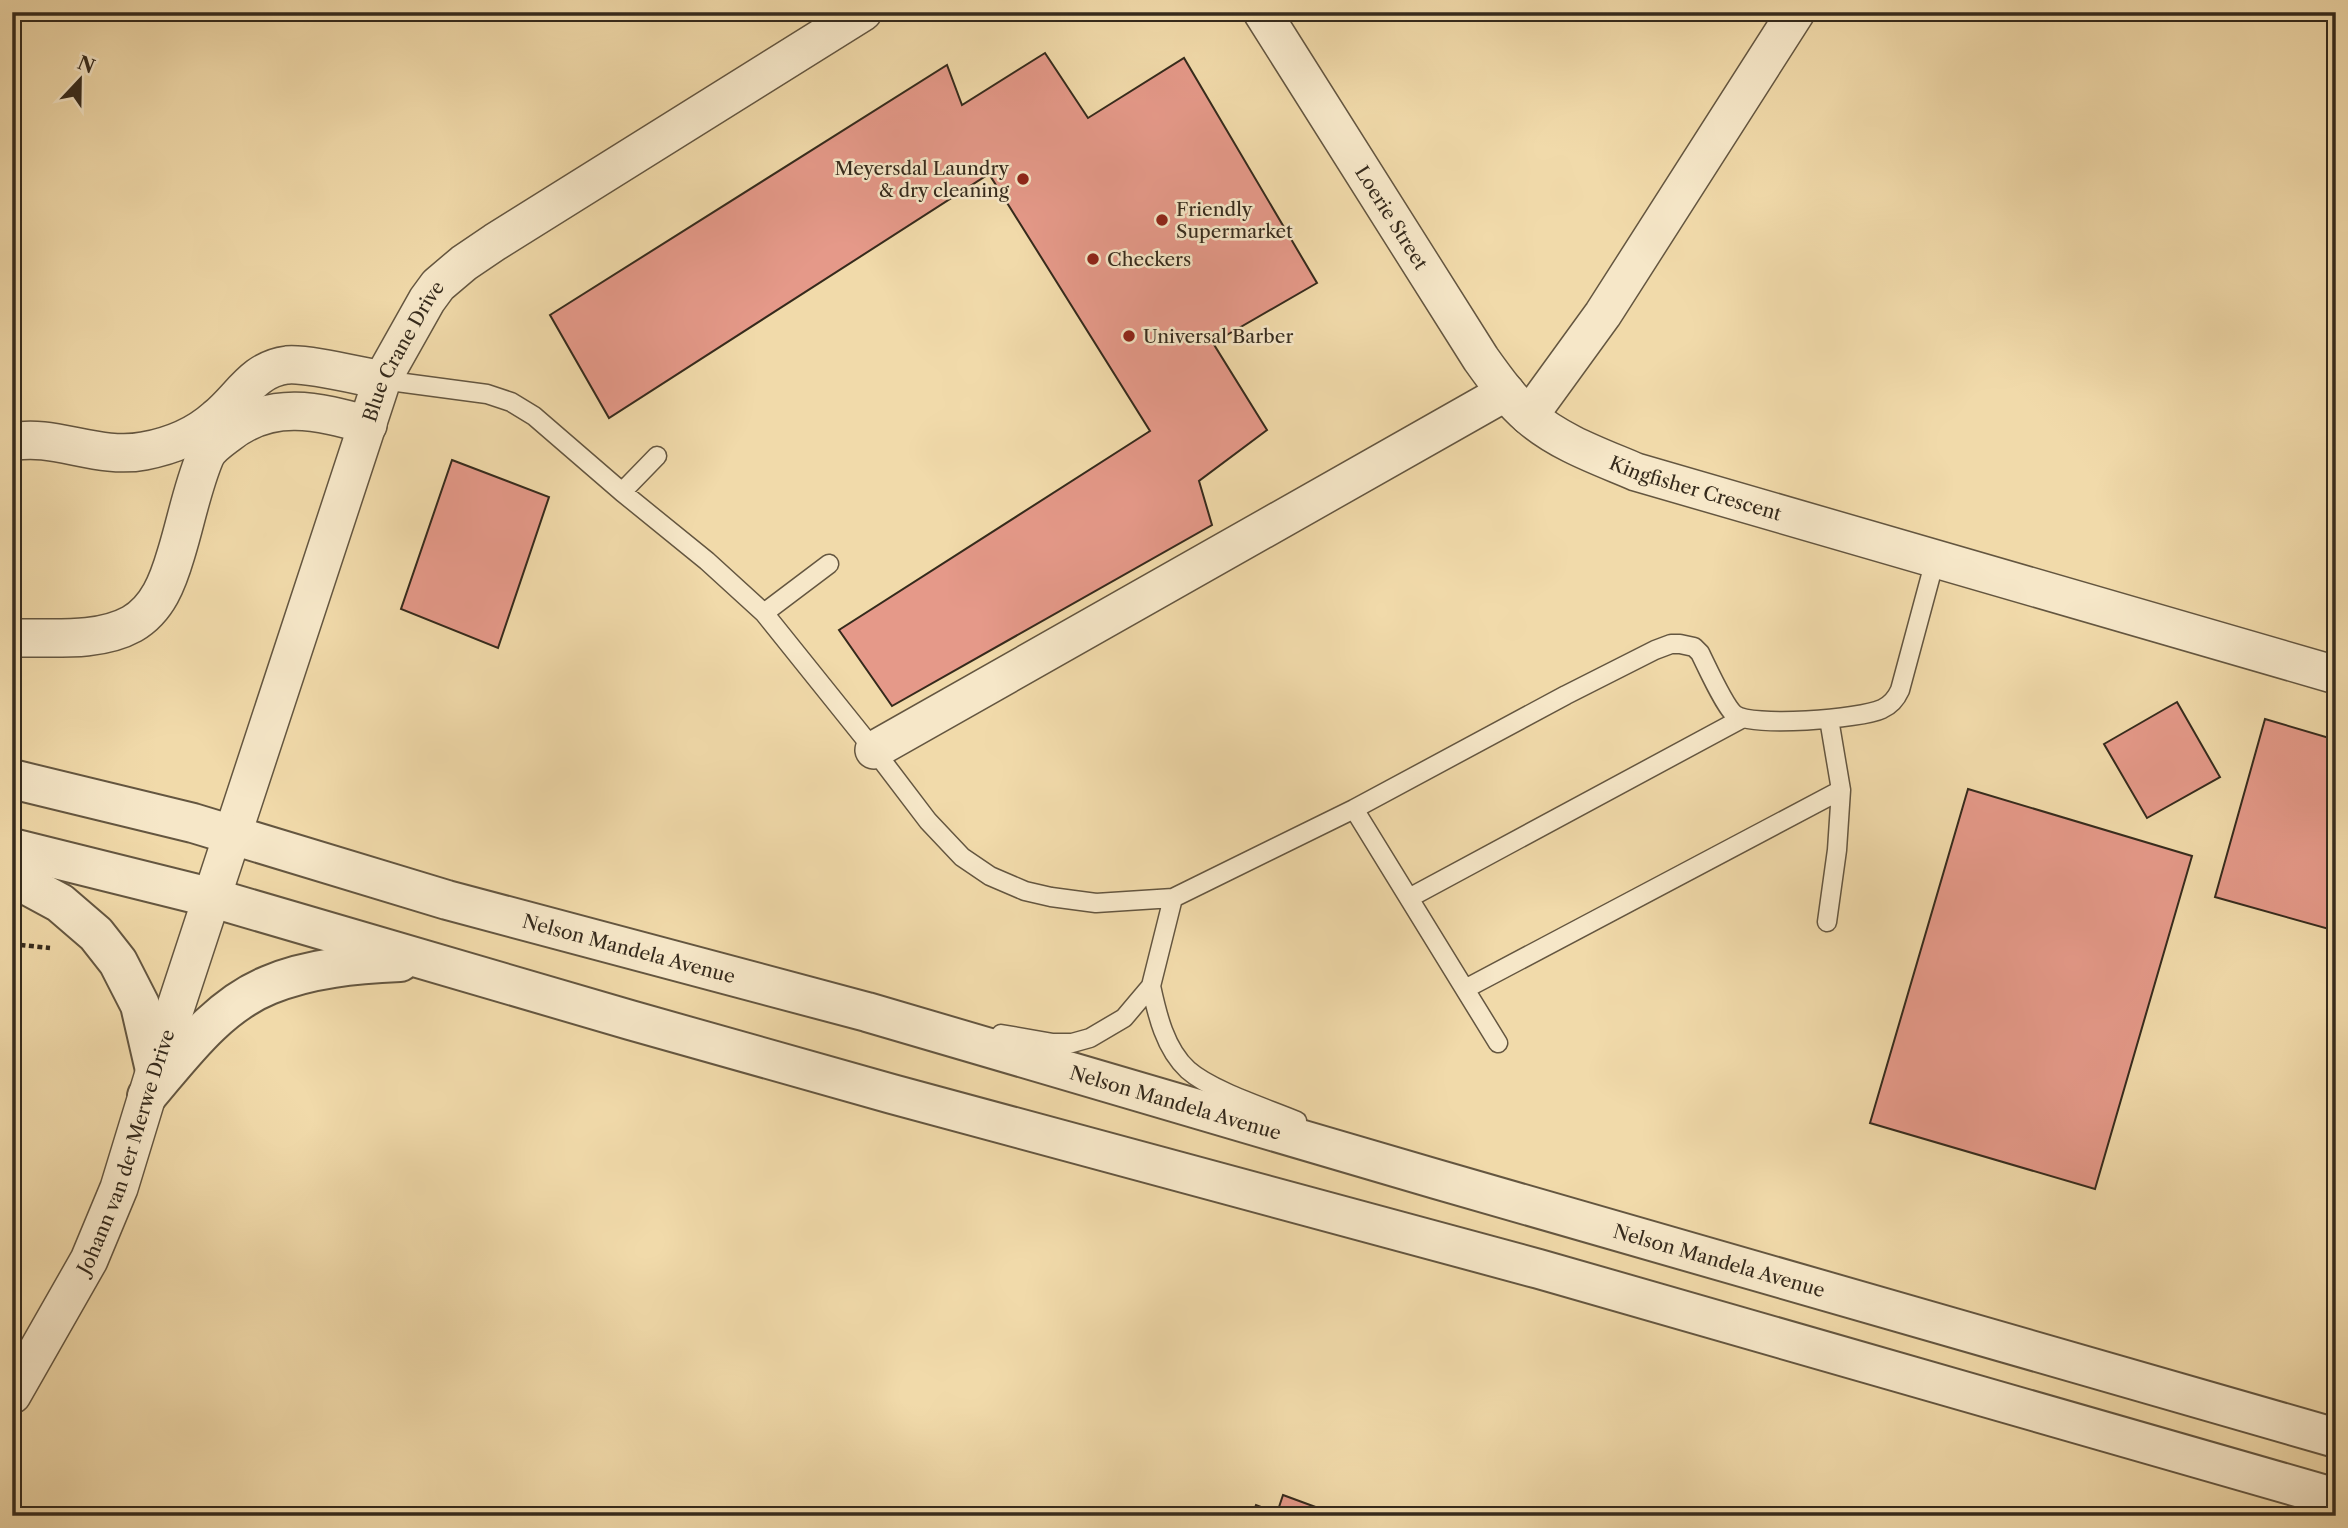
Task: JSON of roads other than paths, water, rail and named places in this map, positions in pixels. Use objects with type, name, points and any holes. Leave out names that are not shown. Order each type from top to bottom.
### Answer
[{"type":"street","name":"Blue Crane Drive","points":[[214,898],[382,380],[427,300],[439,285],[464,263],[863,12]]},
{"type":"street","name":"Loerie Street","points":[[1262,12],[1481,359],[1518,404]]},
{"type":"street","points":[[874,750],[1518,404],[1603,314],[1796,12]]},
{"type":"street","points":[[12,442],[53,443],[115,454],[143,452],[180,442],[217,418],[236,396],[262,373],[288,365],[382,380]]},
{"type":"street","name":"Kingfisher Crescent","points":[[1518,404],[1564,439],[1636,472],[2336,675]]},
{"type":"street","points":[[12,638],[98,635],[132,624],[146,614],[158,601],[171,572],[206,454],[245,421],[280,412],[303,411],[325,413],[368,425]]},
{"type":"street","name":"Nelson Mandela Avenue","points":[[12,779],[193,823],[447,900],[867,1012],[2336,1438]]},
{"type":"street","points":[[12,848],[214,898],[905,1097],[1539,1269],[2336,1498]]},
{"type":"street","points":[[12,877],[61,903],[96,934],[118,962],[140,1005],[151,1083]]},
{"type":"street","name":"Johann van der Merwe Drive","points":[[12,1395],[89,1260],[119,1188],[151,1083],[214,898]]},
{"type":"street","points":[[151,1083],[216,1020],[240,1001],[268,985],[349,964],[427,960]]},
{"type":"lane","points":[[382,380],[487,394],[511,402],[534,416],[707,561],[764,613],[928,821],[962,857],[990,876],[1025,891],[1096,903],[1173,898],[1354,809],[1566,695],[1671,644],[1694,647],[1700,653],[1730,709],[1743,718],[1829,719],[1854,717],[1884,708],[1896,698],[1900,690],[1936,560]]},
{"type":"lane","points":[[622,492],[657,456]]},
{"type":"lane","points":[[764,613],[829,564]]},
{"type":"lane","points":[[1409,898],[1743,718]]},
{"type":"lane","points":[[1827,922],[1837,850],[1841,790],[1829,719]]},
{"type":"lane","points":[[1465,989],[1841,790]]},
{"type":"lane","points":[[1354,809],[1498,1043]]},
{"type":"lane","points":[[867,1012],[1053,1042],[1072,1043],[1090,1038],[1124,1018],[1151,986],[1173,898]]},
{"type":"lane","points":[[1151,986],[1158,1018],[1172,1048],[1187,1069],[1212,1085],[1436,1179]]},
{"type":"place","name":"Meyersdal Laundry & dry cleaning","points":[[1023,179]]},
{"type":"place","name":"Friendly Supermarket","points":[[1162,220]]},
{"type":"place","name":"Checkers","points":[[1093,259]]},
{"type":"place","name":"Universal Barber","points":[[1129,336]]}]
